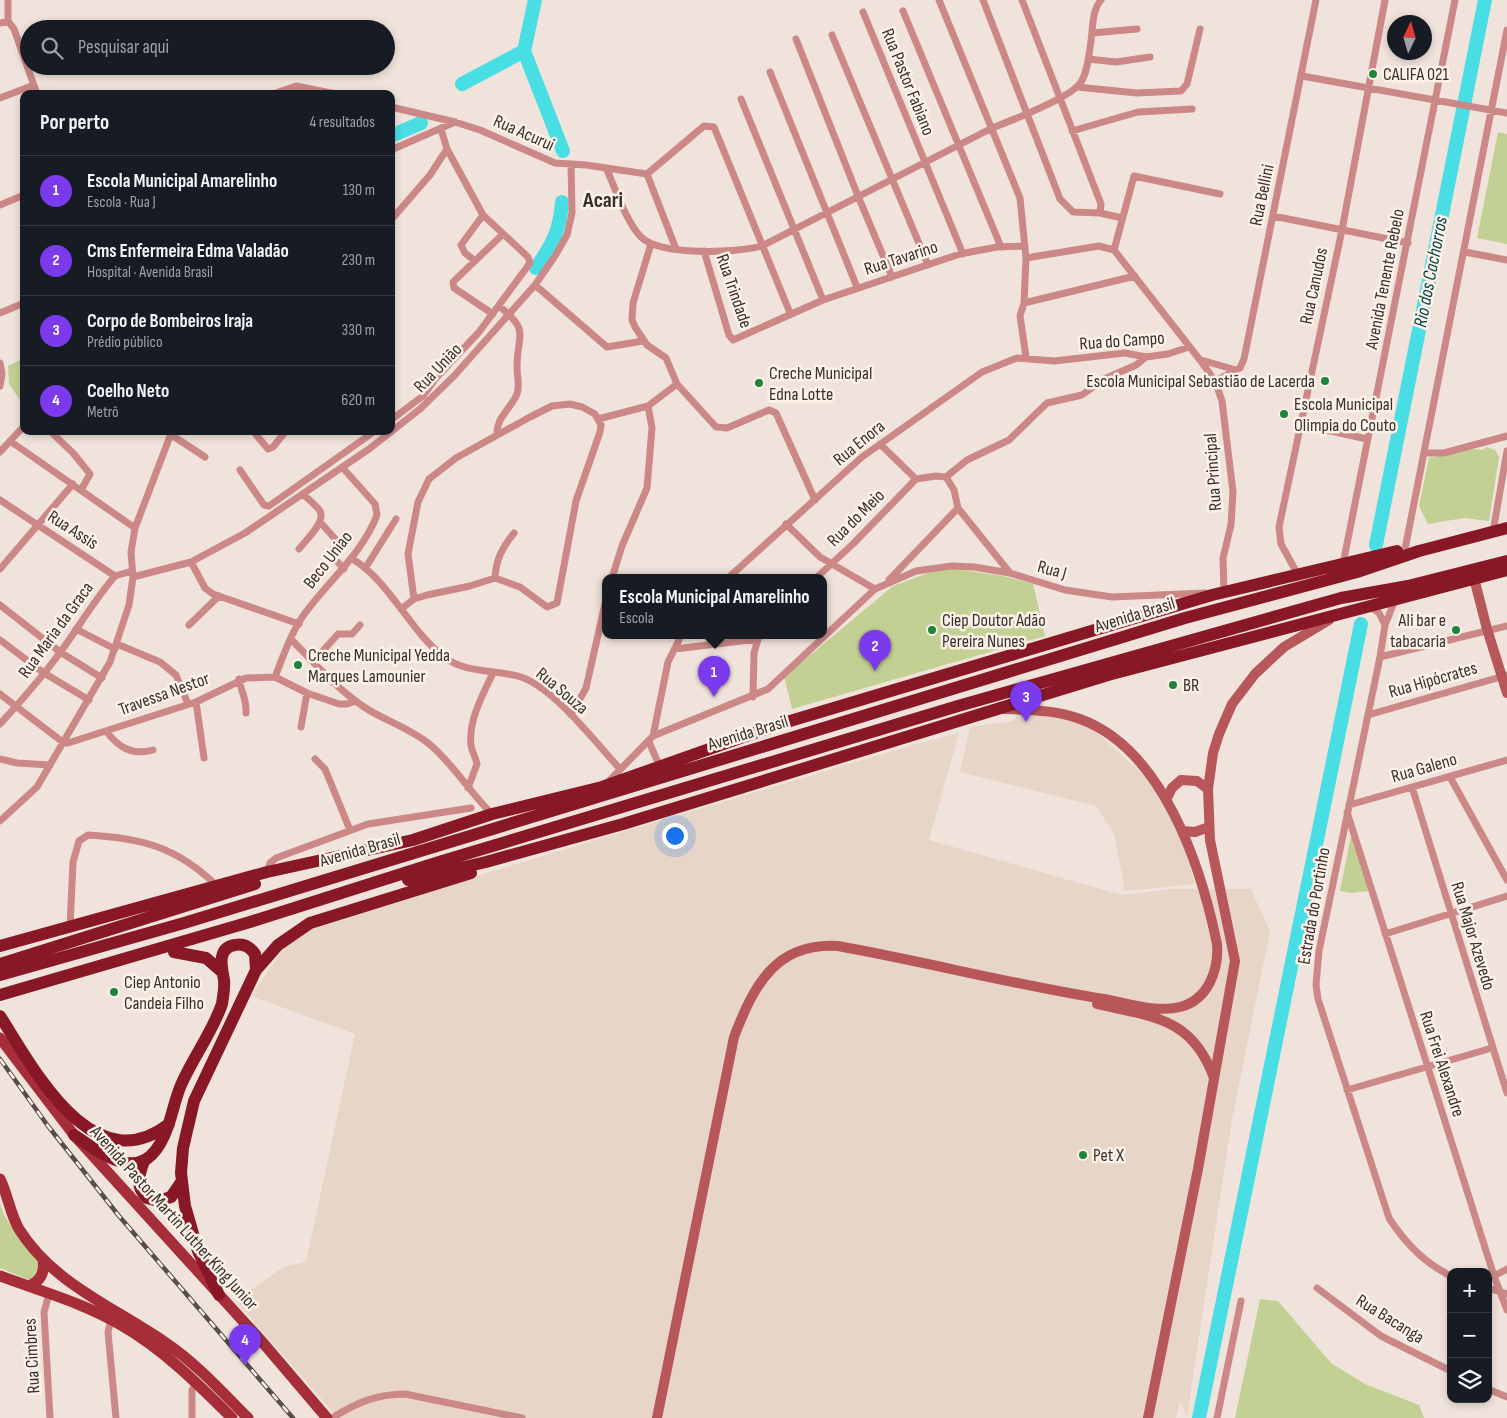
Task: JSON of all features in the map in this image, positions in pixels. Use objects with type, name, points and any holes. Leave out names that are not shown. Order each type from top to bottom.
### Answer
[{"type":"highway","name":"Avenida Brasil","points":[[0,946],[267,872],[312,864],[413,840],[492,814],[602,787],[780,724],[1218,594],[1405,549],[1507,522]]},
{"type":"highway","name":"Avenida Brasil","points":[[0,976],[184,923],[1185,618],[1357,572],[1419,551],[1507,528]]},
{"type":"highway","name":"Avenida Brasil","points":[[0,995],[250,922],[439,862],[1029,686],[1341,598],[1408,586],[1507,561]]},
{"type":"highway","points":[[0,1004],[421,876],[543,846],[610,827],[1108,676],[1224,646],[1369,605],[1507,570]]},
{"type":"highway","points":[[839,759],[870,741],[954,715],[1029,686]]},
{"type":"highway","points":[[439,862],[459,862],[592,832]]},
{"type":"highway","points":[[292,889],[345,864],[413,840]]},
{"type":"highway","points":[[219,1295],[198,1251],[186,1206],[182,1181],[182,1148],[194,1101],[256,970],[273,950],[293,933],[310,924],[338,913],[524,857],[543,846]]},
{"type":"highway","name":"Avenida Brasil","points":[[0,964],[152,918],[312,864]]},
{"type":"highway","points":[[74,1135],[118,1162],[132,1164],[144,1161],[157,1150],[169,1125],[180,1086],[218,1017],[224,991],[221,971],[223,952],[226,948],[236,944],[242,944],[252,949],[255,954],[256,970]]},
{"type":"highway","points":[[174,952],[206,958],[221,971]]},
{"type":"highway","points":[[0,1016],[52,1094],[69,1112],[94,1133],[107,1139],[129,1141],[147,1137],[169,1125],[194,1101]]},
{"type":"highway","points":[[144,1161],[140,1172],[139,1184],[146,1198],[158,1201],[171,1197],[182,1181]]},
{"type":"main road","name":"Avenida Pastor Martin Luther King Junior","points":[[0,1038],[74,1135],[264,1344],[327,1418]]},
{"type":"main road","points":[[0,1180],[19,1229],[44,1259],[95,1300],[169,1344],[193,1364],[248,1418]]},
{"type":"main road","points":[[29,1286],[40,1279],[43,1273],[44,1259]]},
{"type":"main road","points":[[0,1276],[112,1320],[134,1334],[196,1382],[232,1418]]},
{"type":"street","points":[[8,0],[10,23],[20,49]]},
{"type":"street","points":[[939,0],[1020,198],[1026,258],[1024,303],[1020,316],[1026,357]]},
{"type":"street","points":[[983,0],[1064,204],[1073,212],[1100,213],[1122,218]]},
{"type":"street","points":[[1022,0],[1101,204],[1100,213]]},
{"type":"street","points":[[606,168],[636,231],[651,244],[676,249],[704,251],[739,251],[762,246],[992,128],[1027,114],[1077,87],[1083,77],[1088,59],[1095,11],[1101,0]]},
{"type":"street","name":"Rua Bellini","points":[[1236,370],[1244,359],[1316,0]]},
{"type":"street","name":"Rua Canudos","points":[[1298,575],[1279,535],[1299,424],[1342,230],[1385,0]]},
{"type":"street","name":"Avenida Tenente Rebelo","points":[[1343,564],[1456,0]]},
{"type":"street","points":[[904,11],[1001,247]]},
{"type":"street","name":"Rua Pastor Fabiano","points":[[863,12],[963,254]]},
{"type":"street","points":[[0,23],[10,23]]},
{"type":"street","points":[[1092,33],[1138,29]]},
{"type":"street","points":[[1077,87],[1137,93],[1181,91],[1187,84],[1200,29]]},
{"type":"street","points":[[1405,549],[1465,252],[1507,30]]},
{"type":"street","points":[[832,35],[928,265]]},
{"type":"street","points":[[796,39],[892,277]]},
{"type":"street","points":[[1088,59],[1123,62],[1150,57]]},
{"type":"street","points":[[770,72],[857,287]]},
{"type":"street","points":[[30,75],[36,90]]},
{"type":"street","points":[[1302,76],[1507,113]]},
{"type":"street","points":[[0,97],[34,85]]},
{"type":"street","points":[[284,90],[296,86],[316,90]]},
{"type":"street","points":[[741,99],[823,300]]},
{"type":"street","name":"Rua Acurui","points":[[395,108],[480,130],[555,163],[647,174]]},
{"type":"street","points":[[1072,130],[1138,112],[1192,109]]},
{"type":"street","points":[[395,148],[441,130],[455,122]]},
{"type":"street","points":[[676,249],[647,174],[704,126],[712,125],[717,130],[790,313]]},
{"type":"street","points":[[395,417],[423,396],[436,378],[446,369],[499,306],[530,263],[528,257],[502,235],[483,215],[447,149],[441,130]]},
{"type":"street","points":[[395,215],[430,175],[447,149]]},
{"type":"street","name":"Rua União","points":[[395,426],[420,409],[439,390],[535,285],[555,256],[570,225],[572,213],[571,164]]},
{"type":"street","points":[[1114,250],[1134,176],[1220,194]]},
{"type":"street","points":[[0,205],[20,197]]},
{"type":"street","points":[[474,260],[465,253],[460,245],[483,215]]},
{"type":"street","points":[[1273,216],[1408,243]]},
{"type":"street","points":[[492,314],[452,285],[454,280],[474,260],[502,235]]},
{"type":"street","points":[[651,244],[633,303],[632,320],[643,341],[666,358],[678,384],[711,422],[721,429],[763,411],[773,410],[778,416],[815,500]]},
{"type":"street","name":"Rua Tavarino","points":[[790,313],[857,287],[963,254],[1001,247],[1025,246]]},
{"type":"street","points":[[1026,258],[1099,246],[1114,250],[1215,381],[1236,370]]},
{"type":"street","name":"Rua Trindade","points":[[704,251],[731,339],[740,337],[790,313]]},
{"type":"street","points":[[1465,252],[1507,260]]},
{"type":"street","points":[[1024,303],[1135,276]]},
{"type":"street","points":[[535,285],[607,347],[643,341]]},
{"type":"street","points":[[0,313],[20,305]]},
{"type":"street","points":[[497,435],[498,423],[516,396],[519,386],[518,361],[522,336],[518,325],[499,306]]},
{"type":"street","name":"Rua do Campo","points":[[1026,357],[1054,361],[1125,353],[1146,357],[1168,354],[1189,347]]},
{"type":"street","name":"Rua Enora","points":[[732,574],[786,524],[880,444],[978,375],[1008,360],[1026,357]]},
{"type":"street","points":[[880,444],[916,479],[936,476],[946,477],[967,460],[1009,440],[1047,403],[1082,395],[1104,379],[1136,365],[1146,357]]},
{"type":"street","points":[[1200,360],[1236,370]]},
{"type":"street","points":[[0,363],[2,374],[0,386]]},
{"type":"street","name":"Rua Principal","points":[[1215,381],[1224,415],[1233,492],[1231,525],[1218,594]]},
{"type":"street","points":[[598,418],[648,406],[678,384]]},
{"type":"street","points":[[401,609],[414,599],[495,578],[520,587],[547,607],[558,603],[576,501],[600,438],[598,418],[591,411],[582,407],[561,404],[552,406],[497,435],[438,471],[424,486],[418,502],[408,554],[414,599]]},
{"type":"street","points":[[613,574],[622,546],[647,488],[652,428],[648,406]]},
{"type":"street","points":[[1299,424],[1367,439]]},
{"type":"street","points":[[0,452],[20,430]]},
{"type":"street","points":[[57,435],[90,474],[81,490]]},
{"type":"street","points":[[0,821],[37,787],[102,678],[116,646],[129,605],[135,528],[170,435]]},
{"type":"street","points":[[174,435],[205,457]]},
{"type":"street","points":[[256,435],[268,449],[273,447],[283,435]]},
{"type":"street","points":[[240,470],[264,505],[269,506],[307,481],[369,435]]},
{"type":"street","name":"Rua União","points":[[132,574],[191,562],[245,533],[369,449],[382,435]]},
{"type":"street","points":[[1424,453],[1444,453],[1507,436]]},
{"type":"street","points":[[363,439],[369,449]]},
{"type":"street","points":[[10,441],[135,528]]},
{"type":"street","points":[[1494,526],[1507,451]]},
{"type":"street","name":"Beco Uniao","points":[[275,677],[298,624],[308,609],[344,569],[374,523],[378,512],[375,504],[342,467]]},
{"type":"street","points":[[946,477],[954,490],[958,508],[1010,573]]},
{"type":"street","name":"Rua do Meio","points":[[820,574],[916,479]]},
{"type":"street","points":[[307,481],[311,488]]},
{"type":"street","points":[[0,569],[73,484]]},
{"type":"street","points":[[299,549],[320,522],[320,512],[303,494]]},
{"type":"street","name":"Rua Assis","points":[[0,500],[115,576]]},
{"type":"street","name":"Rua J","points":[[887,582],[958,508]]},
{"type":"street","points":[[366,567],[396,519]]},
{"type":"street","points":[[320,522],[338,542],[333,557],[344,569]]},
{"type":"street","points":[[786,524],[830,564],[875,589]]},
{"type":"street","points":[[495,578],[496,561],[502,548],[514,533]]},
{"type":"street","name":"Rua Souza","points":[[351,558],[366,567],[426,641],[444,657],[454,664],[493,673],[510,674],[533,683],[571,715],[620,769]]},
{"type":"street","points":[[191,562],[205,588],[218,596],[298,624]]},
{"type":"street","name":"Rua J","points":[[827,634],[875,589],[887,582],[916,571],[952,566],[1010,573],[1059,588],[1112,597],[1195,592],[1218,594]]},
{"type":"street","points":[[115,576],[132,574]]},
{"type":"street","name":"Rua Maria da Graca","points":[[0,724],[44,673],[76,629],[94,600],[115,576]]},
{"type":"street","points":[[1474,578],[1487,630],[1504,676],[1507,693]]},
{"type":"street","points":[[189,625],[218,596]]},
{"type":"street","name":"Estrada do Portinho","points":[[1396,598],[1385,625],[1319,951],[1316,985],[1318,1000],[1389,1218],[1402,1240],[1427,1262],[1447,1274]]},
{"type":"street","points":[[0,605],[60,652],[102,678]]},
{"type":"street","points":[[1369,605],[1379,613],[1385,625]]},
{"type":"street","points":[[1148,1418],[1198,1169],[1235,961],[1229,926],[1214,866],[1209,828],[1208,789],[1219,734],[1232,704],[1255,674],[1284,647],[1340,613]]},
{"type":"street","points":[[571,715],[586,688],[602,617]]},
{"type":"street","points":[[313,662],[338,634],[352,634],[360,625]]},
{"type":"street","points":[[1380,657],[1507,626]]},
{"type":"street","points":[[76,629],[160,662],[176,675],[188,704]]},
{"type":"street","points":[[291,639],[356,701],[429,744],[447,760],[475,798],[492,814]]},
{"type":"street","points":[[660,767],[651,739],[668,662],[680,639]]},
{"type":"street","points":[[675,649],[744,639]]},
{"type":"street","points":[[753,696],[752,668],[758,639]]},
{"type":"street","name":"Rua J","points":[[651,739],[753,696],[775,683],[822,639]]},
{"type":"street","points":[[0,640],[44,673],[89,700]]},
{"type":"street","points":[[468,788],[477,764],[471,748],[474,723],[480,700],[493,673]]},
{"type":"street","name":"Rua Hipócrates","points":[[1368,715],[1504,676]]},
{"type":"street","points":[[275,677],[307,693],[344,704],[356,701]]},
{"type":"street","name":"Travessa Nestor","points":[[64,742],[77,741],[196,702],[239,679],[275,677]]},
{"type":"street","points":[[239,679],[240,688],[247,701],[246,713]]},
{"type":"street","points":[[301,727],[307,693]]},
{"type":"street","points":[[0,694],[64,742]]},
{"type":"street","points":[[196,702],[204,758]]},
{"type":"street","points":[[657,1418],[734,1037],[754,992],[766,975],[782,960],[800,949],[819,944],[866,950],[1073,994],[1151,1008],[1170,1008],[1190,1003],[1202,994],[1210,984],[1218,956],[1214,929],[1199,872],[1166,800],[1153,780],[1120,743],[1095,726],[1065,715],[1002,709]]},
{"type":"street","points":[[106,731],[112,740],[124,749],[143,753],[152,750]]},
{"type":"street","points":[[602,787],[651,739]]},
{"type":"street","points":[[0,759],[17,763],[50,765]]},
{"type":"street","points":[[315,759],[325,769],[350,830]]},
{"type":"street","name":"Rua Galeno","points":[[1348,808],[1412,787],[1507,760]]},
{"type":"street","points":[[1450,777],[1507,880]]},
{"type":"street","points":[[1166,800],[1172,788],[1181,780],[1197,781],[1208,789]]},
{"type":"street","name":"Rua Major Azevedo","points":[[1412,787],[1507,1093]]},
{"type":"street","points":[[468,822],[475,798]]},
{"type":"street","points":[[267,872],[270,863],[276,858],[368,824],[471,808]]},
{"type":"street","name":"Rua Frei Alexandre","points":[[1348,808],[1357,844],[1385,934],[1494,1276],[1504,1293],[1507,1310]]},
{"type":"street","points":[[1182,832],[1195,832],[1209,828]]},
{"type":"street","points":[[70,928],[73,862],[79,841],[88,835],[145,841],[162,847],[192,863],[217,886]]},
{"type":"street","points":[[1341,842],[1347,839],[1357,844]]},
{"type":"street","points":[[309,847],[312,864]]},
{"type":"street","points":[[1385,934],[1507,896]]},
{"type":"street","points":[[1073,994],[1089,1003],[1140,1014],[1181,1028],[1197,1044],[1214,1079]]},
{"type":"street","points":[[1347,1090],[1492,1048]]},
{"type":"street","points":[[1494,1276],[1507,1269]]},
{"type":"street","name":"Rua Bacanga","points":[[1317,1288],[1381,1336],[1447,1370]]},
{"type":"street","points":[[1492,1289],[1504,1293]]},
{"type":"street","name":"Rua Cimbres","points":[[49,1294],[44,1312],[50,1418]]},
{"type":"street","points":[[1217,1418],[1240,1301]]},
{"type":"street","points":[[112,1320],[108,1332],[116,1418]]},
{"type":"street","points":[[192,1418],[192,1390],[196,1382]]},
{"type":"street","points":[[1492,1391],[1507,1398]]},
{"type":"street","points":[[332,1418],[362,1401],[388,1394],[405,1394],[522,1418]]},
{"type":"shaded area","points":[[1019,712],[1065,717],[1084,725],[1098,734],[1154,784],[1184,845],[1195,884],[1125,891],[1114,834],[1096,806],[960,772],[970,727],[1013,721]]},
{"type":"shaded area","points":[[959,733],[929,840],[1121,895],[1173,889],[1251,889],[1270,932],[1232,1119],[1187,1416],[1180,1400],[1176,1418],[338,1418],[236,1301],[283,1267],[306,1262],[355,1034],[251,996],[289,941],[323,922],[909,746]]},
{"type":"green space","points":[[1498,132],[1507,134],[1507,244],[1477,238]]},
{"type":"green space","points":[[20,360],[20,400],[9,384],[8,366]]},
{"type":"green space","points":[[1486,447],[1495,450],[1499,457],[1489,521],[1464,518],[1428,524],[1419,506],[1429,458],[1474,449],[1483,450]]},
{"type":"green space","points":[[956,569],[1003,576],[1033,584],[1045,636],[792,709],[784,677],[893,586],[928,573]]},
{"type":"green space","points":[[1352,830],[1369,891],[1351,893],[1340,891]]},
{"type":"green space","points":[[0,1203],[8,1221],[32,1253],[42,1271],[29,1280],[0,1268]]},
{"type":"green space","points":[[1260,1299],[1278,1301],[1331,1363],[1365,1384],[1419,1405],[1424,1418],[1235,1418]]},
{"type":"waterway","points":[[535,0],[524,51],[563,151]]},
{"type":"waterway","name":"Rio dos Cachorros","points":[[1376,545],[1485,0]]},
{"type":"waterway","points":[[462,84],[524,51]]},
{"type":"waterway","points":[[395,134],[421,123]]},
{"type":"waterway","points":[[536,268],[547,252],[557,230],[562,202]]},
{"type":"waterway","points":[[1199,1418],[1361,624]]},
{"type":"railway","points":[[0,1059],[48,1126],[119,1216],[293,1418]]},
{"type":"place","name":"CALIFA 021","points":[[1373,74]]},
{"type":"place","name":"Escola Municipal Sebastião de Lacerda","points":[[1325,381]]},
{"type":"place","name":"Creche Municipal Edna Lotte","points":[[759,383]]},
{"type":"place","name":"Escola Municipal Olimpia do Couto","points":[[1284,414]]},
{"type":"place","name":"Ciep Doutor Adão Pereira Nunes","points":[[932,630]]},
{"type":"place","name":"Ali bar e tabacaria","points":[[1456,630]]},
{"type":"place","name":"Creche Municipal Yedda Marques Lamounier","points":[[298,665]]},
{"type":"place","name":"Cms Enfermeira Edma Valadão","points":[[875,671]]},
{"type":"place","name":"BR","points":[[1173,685]]},
{"type":"place","name":"Escola Municipal Amarelinho","points":[[714,697]]},
{"type":"place","name":"Corpo de Bombeiros Iraja","points":[[1026,722]]},
{"type":"place","name":"Ciep Antonio Candeia Filho","points":[[114,992]]},
{"type":"place","name":"Pet X","points":[[1083,1155]]},
{"type":"place","name":"Coelho Neto","points":[[245,1365]]},
{"type":"district","name":"Acari","points":[[603,200]]}]
